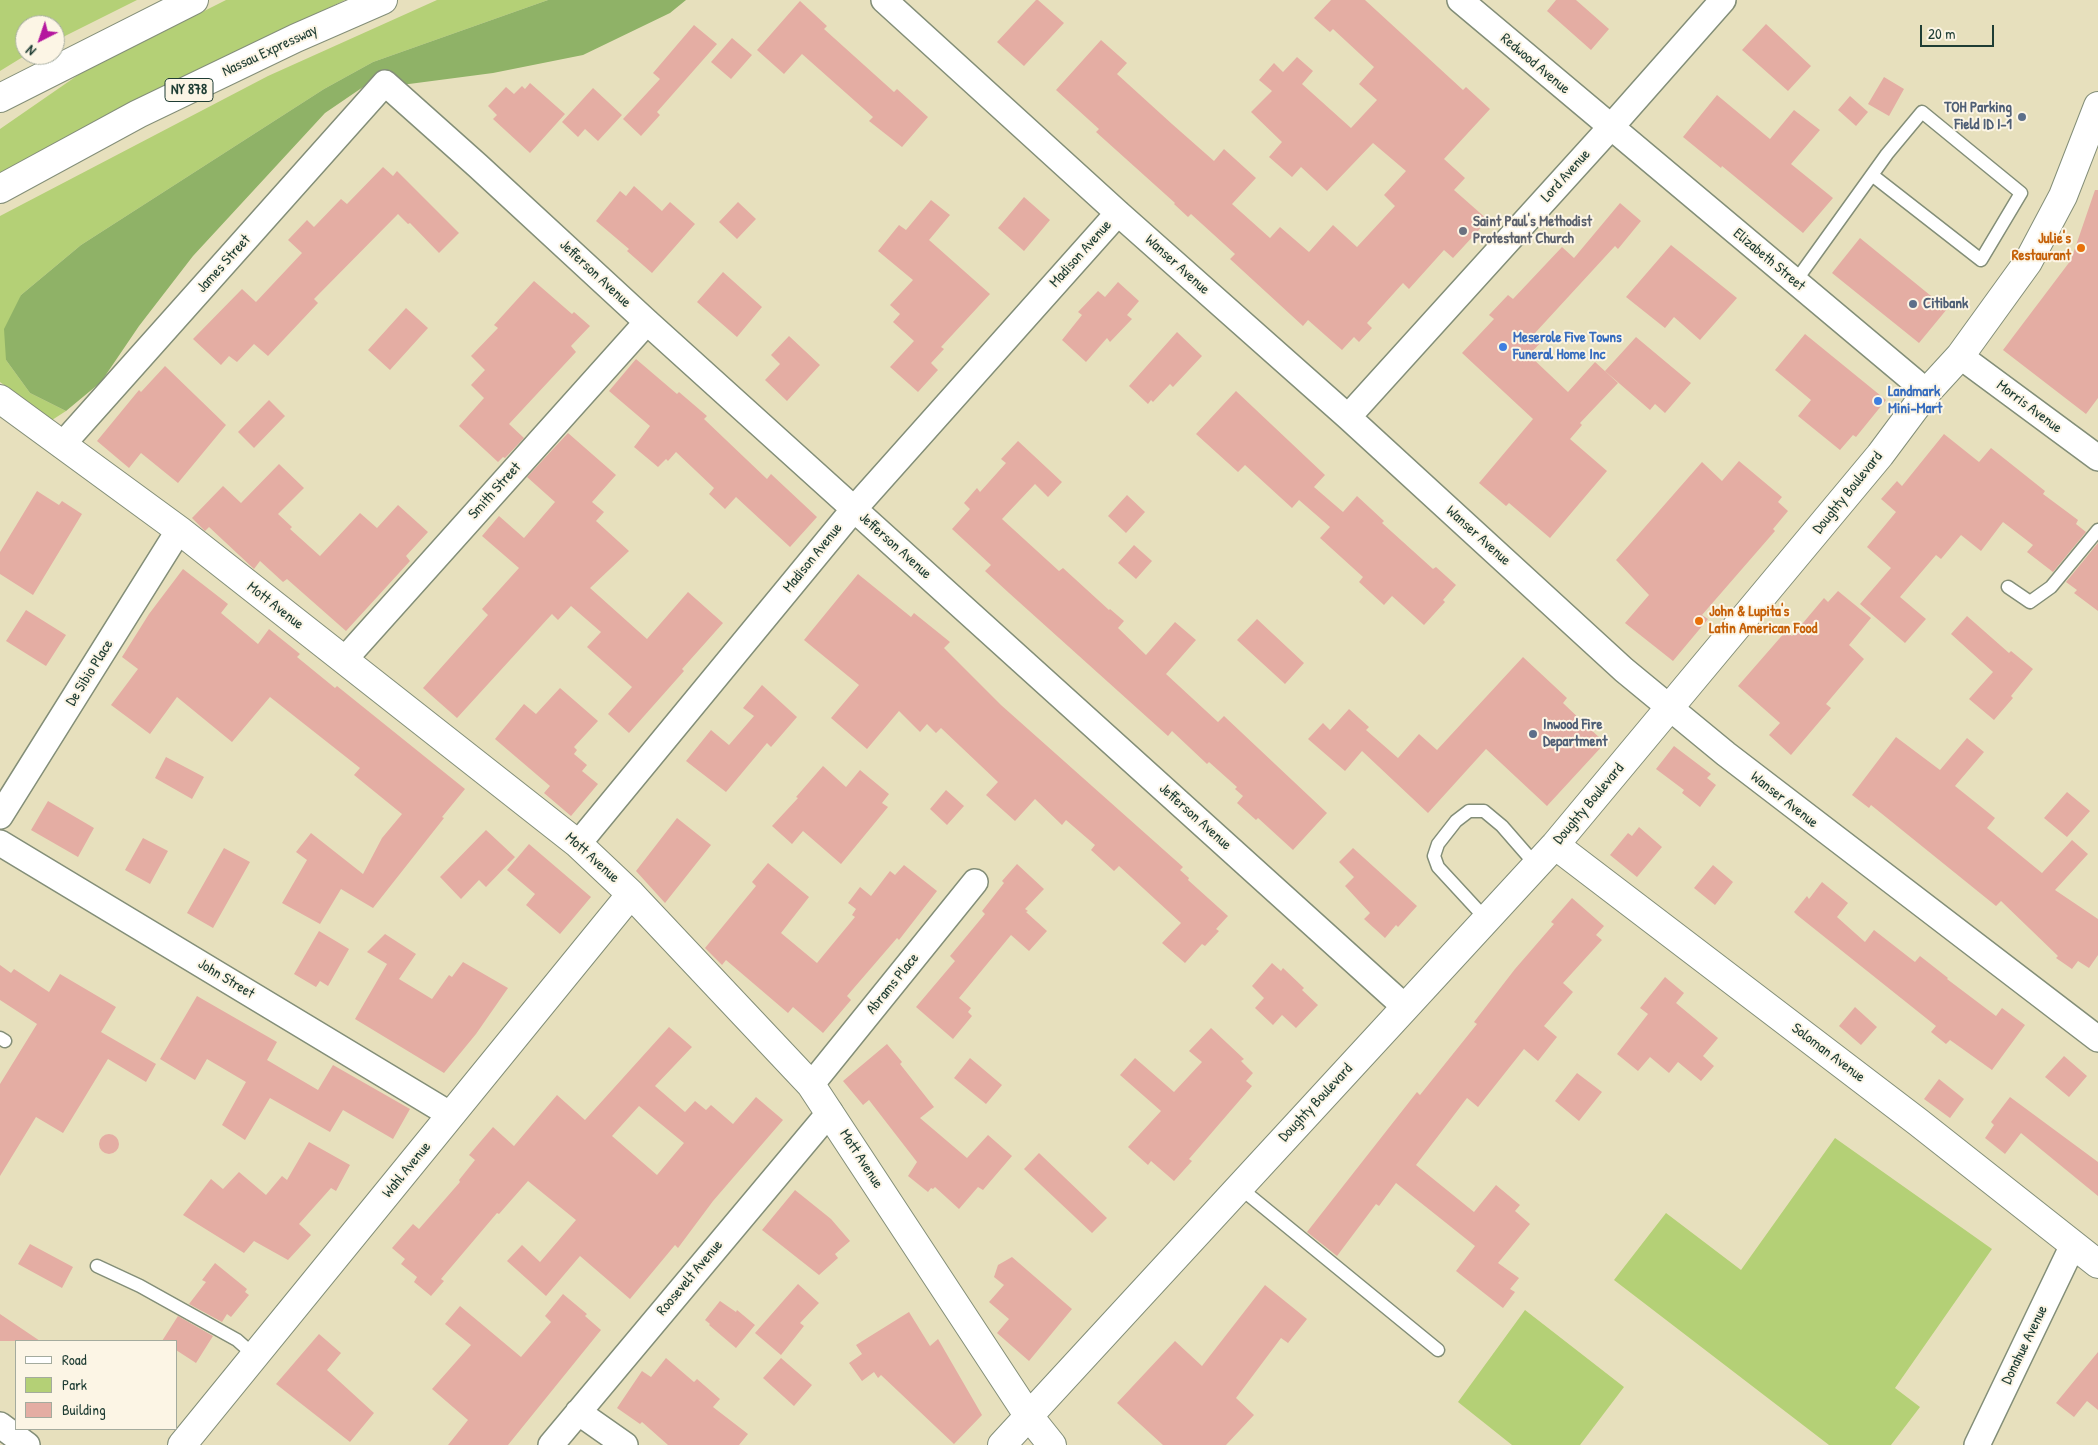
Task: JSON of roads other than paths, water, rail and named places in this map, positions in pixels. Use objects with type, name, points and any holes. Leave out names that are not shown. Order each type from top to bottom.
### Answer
[{"type":"main road","points":[[0,98],[194,0]]},
{"type":"main road","name":"Nassau Expressway","points":[[0,189],[138,114],[296,38],[383,0]]},
{"type":"main road","name":"Doughty Boulevard","points":[[1002,1445],[1555,845],[1880,455],[1927,392],[1960,356],[2028,262],[2063,196],[2098,106]]},
{"type":"main road","name":"Mott Avenue","points":[[0,399],[179,530],[578,844],[631,894],[811,1086],[830,1112],[1028,1416],[1052,1445]]},
{"type":"main road","name":"Soloman Avenue","points":[[1555,845],[1918,1122],[2098,1264]]},
{"type":"main road","name":"Wahl Avenue","points":[[182,1445],[631,894]]},
{"type":"street","name":"Wanser Avenue","points":[[884,0],[1118,213],[1348,417],[1624,670],[1726,754],[2098,1039]]},
{"type":"street","name":"Redwood Avenue","points":[[1460,0],[1610,128]]},
{"type":"street","name":"Lord Avenue","points":[[1348,417],[1610,128],[1723,0]]},
{"type":"street","name":"Jefferson Avenue","points":[[386,83],[647,322],[1406,1007]]},
{"type":"street","name":"James Street","points":[[62,445],[386,83]]},
{"type":"street","name":"Elizabeth Street","points":[[1610,128],[1927,392]]},
{"type":"street","name":"Madison Avenue","points":[[578,844],[854,509],[1118,213]]},
{"type":"street","name":"Smith Street","points":[[344,660],[647,322]]},
{"type":"street","name":"Morris Avenue","points":[[1960,356],[2098,458]]},
{"type":"street","name":"De Sibio Place","points":[[0,816],[179,530]]},
{"type":"street","name":"John Street","points":[[0,843],[451,1115]]},
{"type":"street","name":"Abrams Place","points":[[811,1086],[975,882]]},
{"type":"street","name":"Roosevelt Avenue","points":[[552,1445],[830,1112]]},
{"type":"street","name":"Donahue Avenue","points":[[1977,1445],[2073,1245]]},
{"type":"street","points":[[578,1412],[625,1445]]},
{"type":"street","points":[[0,1425],[26,1445]]},
{"type":"lane","points":[[1795,282],[1872,175],[1922,112],[2021,193],[1981,260],[1872,175]]},
{"type":"lane","points":[[2008,587],[2030,602],[2052,587],[2098,530]]},
{"type":"lane","points":[[1486,919],[1438,867],[1434,856],[1438,844],[1456,821],[1469,811],[1484,811],[1502,826],[1536,865]]},
{"type":"lane","points":[[1240,1187],[1438,1350]]},
{"type":"lane","points":[[97,1266],[140,1286],[237,1340],[255,1356]]},
{"type":"place","name":"TOH Parking Field ID I-1","points":[[2022,117]]},
{"type":"place","name":"Saint Paul's Methodist Protestant Church","points":[[1463,231]]},
{"type":"place","name":"Julie's Restaurant","points":[[2081,248]]},
{"type":"place","name":"Citibank","points":[[1913,304]]},
{"type":"place","name":"Meserole Five Towns Funeral Home Inc","points":[[1503,347]]},
{"type":"place","name":"Landmark Mini-Mart","points":[[1878,401]]},
{"type":"place","name":"John & Lupita's Latin American Food","points":[[1699,621]]},
{"type":"place","name":"Inwood Fire Department","points":[[1533,734]]}]
